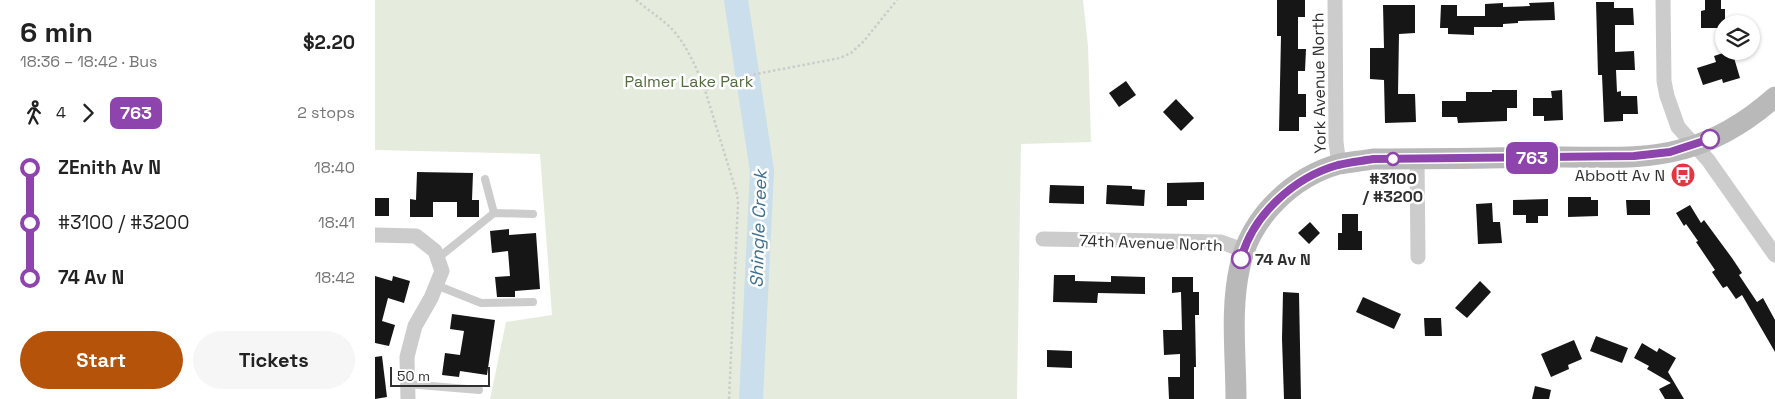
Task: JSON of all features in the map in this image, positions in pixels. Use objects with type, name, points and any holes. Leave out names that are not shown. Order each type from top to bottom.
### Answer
[{"type":"street","name":"York Avenue North","points":[[1335,0],[1336,142],[1339,164]]},
{"type":"street","points":[[1663,0],[1665,81],[1667,96],[1678,127],[1708,160],[1775,255]]},
{"type":"street","name":"74th Avenue North","points":[[1043,240],[1221,242],[1243,250],[1258,223],[1285,194],[1312,175],[1339,164],[1373,159],[1634,156],[1670,152],[1718,136],[1742,122],[1775,97]]},
{"type":"street","points":[[1417,159],[1418,257]]},
{"type":"street","points":[[375,235],[416,236],[435,252],[442,271],[415,326],[407,357],[408,391]]},
{"type":"street","points":[[1236,399],[1235,301],[1243,250]]},
{"type":"lane","points":[[485,179],[494,213]]},
{"type":"lane","points":[[438,258],[494,213],[533,214]]},
{"type":"lane","points":[[436,285],[481,303],[533,302]]},
{"type":"lane","points":[[408,391],[479,390]]},
{"type":"path","points":[[636,0],[671,28],[690,57],[705,90],[737,194],[729,399]]},
{"type":"path","points":[[705,90],[735,78],[834,60],[851,53],[863,42],[897,0]]},
{"type":"green space","name":"Palmer Lake Park","points":[[375,0],[1083,0],[1088,46],[1091,142],[1021,144],[1017,399],[490,399],[506,322],[552,315],[540,154],[375,150]]},
{"type":"building","points":[[1277,0],[1305,0],[1305,17],[1298,17],[1298,49],[1306,49],[1305,71],[1298,71],[1298,94],[1306,94],[1306,117],[1299,117],[1299,131],[1279,131],[1281,36],[1277,36]]},
{"type":"building","points":[[1705,0],[1721,0],[1721,9],[1725,9],[1725,15],[1715,15],[1715,28],[1701,28],[1701,11],[1705,10]]},
{"type":"building","points":[[1554,2],[1555,20],[1518,21],[1518,23],[1503,24],[1503,27],[1474,27],[1474,35],[1448,34],[1448,28],[1440,28],[1441,5],[1457,5],[1457,16],[1485,16],[1485,4],[1503,3],[1503,7],[1530,6],[1529,3]]},
{"type":"building","points":[[1596,2],[1614,2],[1614,8],[1633,8],[1634,25],[1615,25],[1615,52],[1634,51],[1635,70],[1616,70],[1617,92],[1621,91],[1621,96],[1637,96],[1638,114],[1623,114],[1623,121],[1604,122],[1602,75],[1598,75]]},
{"type":"building","points":[[1383,5],[1415,5],[1415,33],[1399,34],[1398,94],[1415,94],[1416,122],[1385,123],[1384,80],[1370,79],[1370,48],[1384,48]]},
{"type":"building","points":[[1715,60],[1735,60],[1740,78],[1723,83],[1722,79],[1703,85],[1697,68],[1716,62]]},
{"type":"building","points":[[1126,81],[1136,95],[1119,107],[1109,93]]},
{"type":"building","points":[[1492,90],[1517,90],[1517,108],[1507,108],[1507,121],[1458,123],[1457,117],[1442,117],[1442,101],[1466,101],[1466,92],[1492,92]]},
{"type":"building","points":[[1562,90],[1563,120],[1544,121],[1544,116],[1533,116],[1533,98],[1552,98],[1551,91]]},
{"type":"building","points":[[1176,99],[1194,118],[1181,131],[1163,112]]},
{"type":"building","points":[[417,172],[473,173],[472,200],[479,200],[479,217],[457,217],[457,202],[433,202],[433,217],[410,217],[410,199],[416,200]]},
{"type":"building","points":[[1204,182],[1204,200],[1187,200],[1187,206],[1167,206],[1167,183]]},
{"type":"building","points":[[1050,185],[1084,186],[1084,204],[1049,203]]},
{"type":"building","points":[[1107,185],[1132,186],[1132,189],[1145,190],[1144,206],[1106,204]]},
{"type":"building","points":[[1568,197],[1591,197],[1591,200],[1598,200],[1598,216],[1568,217]]},
{"type":"building","points":[[375,198],[389,198],[389,216],[375,216]]},
{"type":"building","points":[[1548,199],[1548,216],[1538,216],[1538,223],[1526,223],[1526,215],[1513,215],[1513,200]]},
{"type":"building","points":[[1626,200],[1650,200],[1650,215],[1627,215]]},
{"type":"building","points":[[1492,203],[1493,222],[1500,222],[1502,243],[1478,244],[1476,204]]},
{"type":"building","points":[[1690,205],[1701,223],[1704,220],[1732,258],[1742,273],[1739,275],[1757,302],[1763,298],[1775,320],[1775,352],[1742,295],[1736,299],[1727,286],[1723,288],[1712,272],[1715,270],[1696,242],[1698,241],[1686,224],[1684,226],[1676,213]]},
{"type":"building","points":[[1342,214],[1358,214],[1358,231],[1362,231],[1362,250],[1338,250],[1338,233],[1342,233]]},
{"type":"building","points":[[1310,222],[1320,233],[1309,244],[1298,233]]},
{"type":"building","points":[[509,229],[509,235],[536,233],[540,289],[515,291],[515,297],[497,297],[495,277],[510,276],[508,251],[492,253],[490,231]]},
{"type":"building","points":[[1054,275],[1075,275],[1075,281],[1111,282],[1111,276],[1145,277],[1145,294],[1098,293],[1097,303],[1053,302]]},
{"type":"building","points":[[375,276],[392,281],[393,276],[410,281],[404,303],[388,298],[382,321],[395,325],[389,346],[375,343]]},
{"type":"building","points":[[1172,277],[1193,277],[1193,292],[1199,292],[1199,315],[1195,315],[1196,367],[1194,367],[1194,399],[1169,399],[1168,377],[1180,377],[1180,354],[1164,355],[1163,330],[1182,330],[1181,292],[1172,293]]},
{"type":"building","points":[[1480,281],[1491,292],[1467,318],[1455,308]]},
{"type":"building","points":[[1283,292],[1299,293],[1301,399],[1284,399]]},
{"type":"building","points":[[1363,297],[1401,314],[1394,329],[1356,312]]},
{"type":"building","points":[[452,314],[495,320],[487,375],[460,371],[459,377],[442,375],[445,353],[460,355],[464,331],[450,329]]},
{"type":"building","points":[[1424,318],[1441,318],[1442,336],[1425,336]]},
{"type":"building","points":[[1596,336],[1628,348],[1622,363],[1590,351]]},
{"type":"building","points":[[1574,340],[1582,359],[1568,365],[1569,369],[1551,377],[1541,354]]},
{"type":"building","points":[[1642,343],[1657,352],[1659,348],[1676,358],[1668,372],[1684,399],[1665,399],[1659,389],[1671,383],[1647,369],[1649,366],[1634,358]]},
{"type":"building","points":[[1047,350],[1072,351],[1072,368],[1047,367]]},
{"type":"building","points":[[382,356],[387,397],[375,399],[375,357]]},
{"type":"building","points":[[1535,386],[1551,390],[1549,399],[1532,399]]},
{"type":"waterway","name":"Shingle Creek","points":[[736,0],[762,171],[751,399]]},
{"type":"bus line","name":"763","points":[[1241,259],[1243,250],[1258,223],[1275,203],[1297,184],[1312,175],[1339,164],[1373,159],[1634,156],[1685,149],[1710,139]]},
{"type":"place","name":"#3100 / #3200","points":[[1393,159]]},
{"type":"place","name":"Abbott Av N","points":[[1683,175]]},
{"type":"place","name":"74 Av N","points":[[1241,259]]}]
